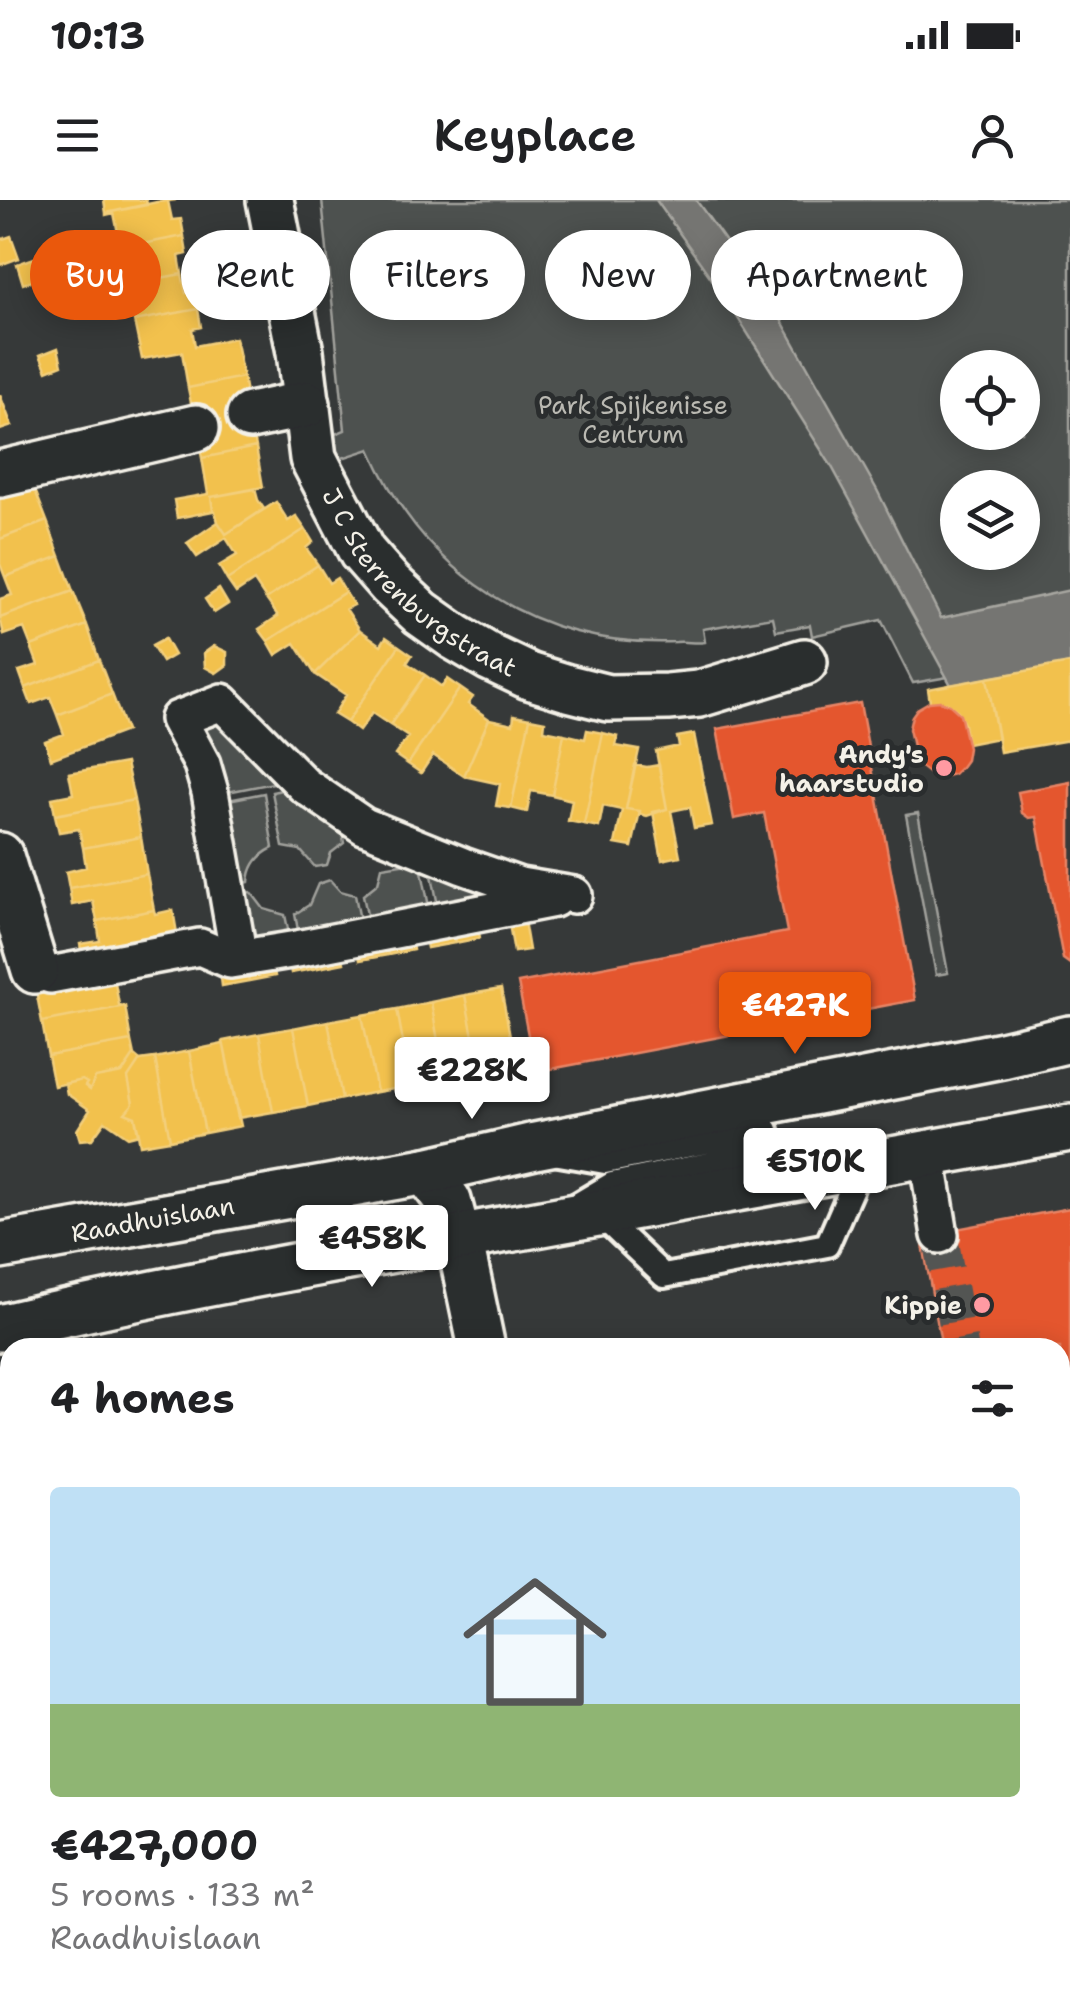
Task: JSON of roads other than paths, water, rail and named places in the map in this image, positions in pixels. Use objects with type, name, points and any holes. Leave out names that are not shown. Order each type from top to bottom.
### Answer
[{"type":"street","name":"J C Sterrenburgstraat","points":[[270,200],[300,352],[313,458],[362,552],[421,612],[455,637],[529,676],[608,698],[699,694],[804,662]]},
{"type":"street","points":[[250,416],[307,404]]},
{"type":"street","points":[[0,474],[196,428]]},
{"type":"street","points":[[0,856],[35,970],[50,974],[200,947],[230,960],[574,895],[520,886],[364,826],[304,785],[222,702],[178,720],[202,764],[210,792],[239,958]]},
{"type":"street","name":"Raadhuislaan","points":[[0,1246],[426,1171],[1070,1039]]},
{"type":"street","points":[[0,1328],[185,1287],[405,1245],[1070,1128]]},
{"type":"street","points":[[927,1156],[940,1235]]},
{"type":"street","points":[[426,1171],[448,1202],[480,1338]]},
{"type":"lane","points":[[535,1146],[605,1162],[769,1140],[612,1184],[546,1222]]},
{"type":"lane","points":[[598,1213],[664,1276],[827,1245],[861,1167]]},
{"type":"tunnel","points":[[940,1235],[959,1338]]},
{"type":"place","name":"Andy's haarstudio","points":[[944,768]]},
{"type":"place","name":"Kippie","points":[[982,1305]]},
{"type":"park label","name":"Park Spijkenisse Centrum","points":[[633,420]]}]
